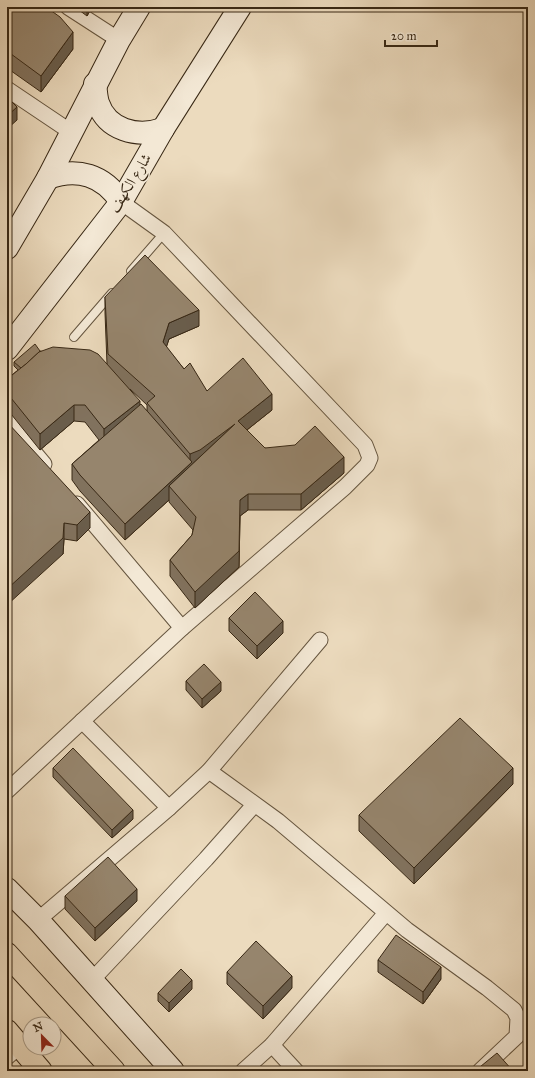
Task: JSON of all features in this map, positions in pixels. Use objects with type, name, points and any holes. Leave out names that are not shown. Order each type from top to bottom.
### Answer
[{"type":"main road","points":[[8,243],[48,178],[95,84],[139,7]]},
{"type":"main road","name":"شارع الكهف","points":[[7,349],[121,202],[163,129],[240,7]]},
{"type":"main road","points":[[95,84],[97,102],[101,111],[115,125],[133,133],[153,132],[163,129]]},
{"type":"main road","points":[[48,178],[59,174],[83,173],[106,183],[121,202]]},
{"type":"main road","points":[[7,889],[38,920],[173,1071]]},
{"type":"main road","points":[[7,954],[114,1071]]},
{"type":"main road","points":[[11,1045],[41,1071]]},
{"type":"street","points":[[68,7],[119,40]]},
{"type":"street","points":[[7,89],[71,132]]},
{"type":"street","points":[[7,791],[182,628],[345,487],[367,466],[370,458],[365,445],[164,233],[121,202]]},
{"type":"street","points":[[7,420],[53,475]]},
{"type":"street","points":[[68,493],[182,628]]},
{"type":"street","points":[[38,920],[170,808],[209,771],[320,640]]},
{"type":"street","points":[[82,721],[170,808]]},
{"type":"street","points":[[209,771],[278,821],[386,913],[487,988],[514,1010],[518,1018],[517,1036],[480,1071]]},
{"type":"street","points":[[92,980],[206,859],[254,804]]},
{"type":"street","points":[[243,1071],[272,1045],[386,913]]},
{"type":"street","points":[[272,1045],[296,1071]]},
{"type":"lane","points":[[74,337],[164,233]]},
{"type":"building","points":[[7,7],[46,7],[60,17],[73,32],[41,76],[7,51]]},
{"type":"building","points":[[7,97],[17,107],[7,116]]},
{"type":"building","points":[[145,255],[199,310],[169,323],[163,342],[184,369],[190,363],[207,391],[243,358],[272,394],[238,421],[265,448],[295,445],[315,426],[344,457],[301,494],[248,494],[240,500],[239,551],[195,592],[170,560],[192,535],[196,517],[169,486],[235,424],[200,450],[190,454],[147,403],[155,396],[108,354],[105,297]]},
{"type":"building","points":[[35,344],[40,351],[21,368],[14,362]]},
{"type":"building","points":[[53,347],[90,350],[98,354],[140,401],[104,429],[85,405],[74,405],[40,434],[7,393],[7,379],[39,352]]},
{"type":"building","points":[[141,404],[192,462],[125,524],[80,475],[72,464]]},
{"type":"building","points":[[7,422],[90,512],[77,525],[64,523],[63,538],[7,589]]},
{"type":"building","points":[[255,592],[283,621],[257,646],[229,618]]},
{"type":"building","points":[[204,664],[221,682],[202,699],[186,681]]},
{"type":"building","points":[[460,718],[513,768],[414,868],[359,815]]},
{"type":"building","points":[[73,748],[133,810],[112,830],[53,768]]},
{"type":"building","points":[[108,857],[137,889],[95,928],[65,896]]},
{"type":"building","points":[[396,935],[441,967],[423,992],[378,960]]},
{"type":"building","points":[[256,941],[292,976],[263,1006],[227,972]]},
{"type":"building","points":[[181,969],[192,980],[169,1003],[158,993]]},
{"type":"building","points":[[497,1053],[513,1071],[475,1071]]}]
